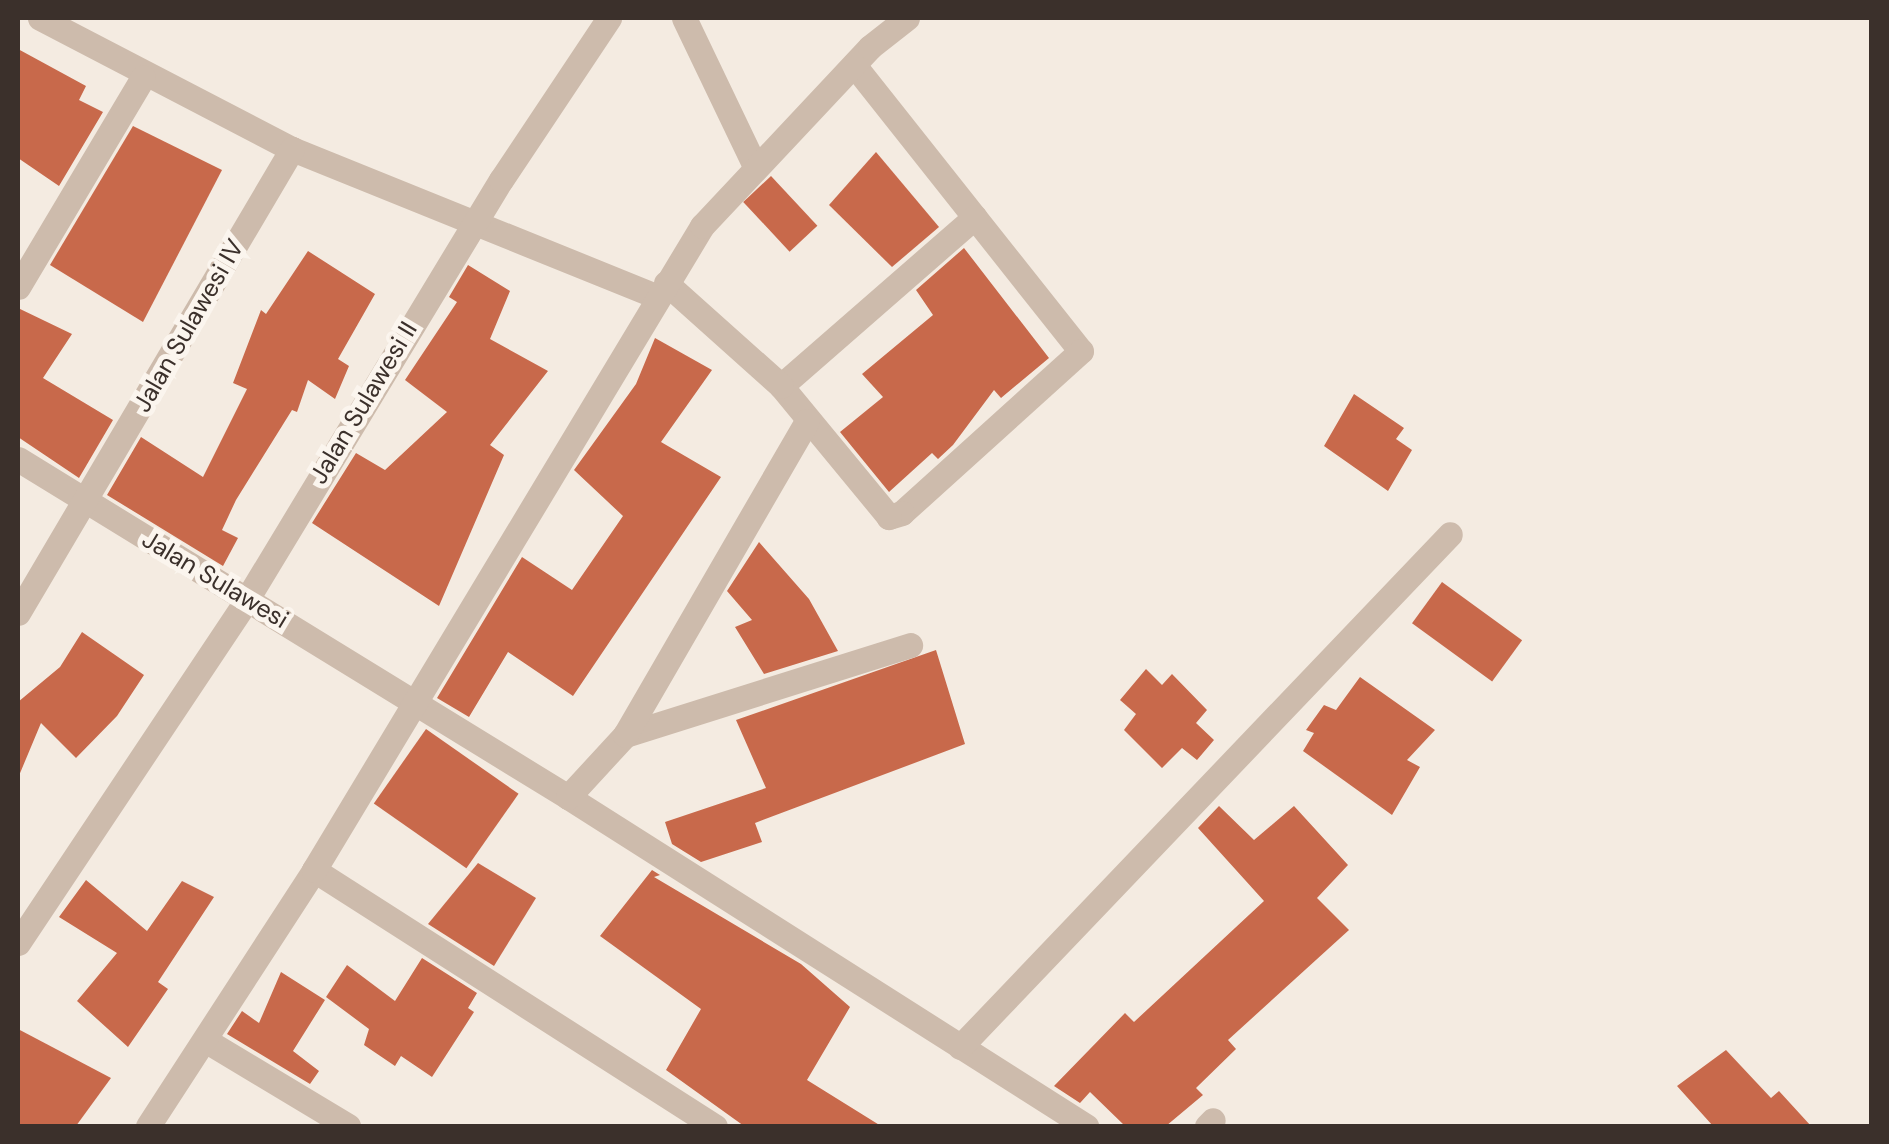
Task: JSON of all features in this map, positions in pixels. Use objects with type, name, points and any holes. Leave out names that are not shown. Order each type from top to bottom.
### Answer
[{"type":"street","points":[[40,18],[143,77],[292,149],[481,214],[661,290],[781,386],[878,510],[893,518],[1081,354],[854,64]]},
{"type":"street","name":"Jalan Sulawesi II","points":[[18,942],[248,599],[501,180],[608,18]]},
{"type":"street","points":[[684,18],[755,166]]},
{"type":"street","points":[[148,1126],[314,870],[702,226],[891,23]]},
{"type":"street","points":[[18,286],[143,77]]},
{"type":"street","name":"Jalan Sulawesi IV","points":[[18,613],[87,503],[292,149]]},
{"type":"street","points":[[781,386],[974,216]]},
{"type":"street","points":[[568,797],[624,735],[807,422]]},
{"type":"street","name":"Jalan Sulawesi","points":[[18,460],[568,797],[1086,1126]]},
{"type":"street","points":[[960,1047],[1450,534]]},
{"type":"street","points":[[624,735],[910,645]]},
{"type":"street","points":[[314,870],[715,1126]]},
{"type":"street","points":[[204,1040],[348,1126]]},
{"type":"building","points":[[18,49],[86,86],[79,100],[103,112],[59,186],[18,158]]},
{"type":"building","points":[[133,126],[222,170],[143,322],[50,265]]},
{"type":"building","points":[[876,152],[939,227],[892,267],[829,205]]},
{"type":"building","points":[[771,176],[817,226],[790,252],[743,202]]},
{"type":"building","points":[[964,248],[1049,358],[1001,398],[994,390],[953,445],[938,459],[932,453],[889,492],[840,432],[883,397],[862,374],[933,315],[916,290]]},
{"type":"building","points":[[308,251],[375,294],[338,359],[349,366],[335,399],[308,380],[297,412],[292,410],[236,500],[222,530],[238,538],[223,566],[107,495],[141,437],[203,477],[247,389],[233,383],[261,310],[266,314]]},
{"type":"building","points":[[468,265],[510,291],[490,339],[548,371],[490,445],[504,455],[439,606],[312,523],[356,453],[385,470],[447,412],[405,380],[457,302],[449,297]]},
{"type":"building","points":[[18,308],[72,334],[43,378],[113,420],[79,478],[18,437]]},
{"type":"building","points":[[655,338],[712,370],[661,442],[721,477],[573,696],[508,652],[469,717],[437,698],[522,557],[572,590],[623,516],[574,470],[636,384]]},
{"type":"building","points":[[1354,394],[1404,428],[1396,439],[1412,450],[1388,491],[1324,446]]},
{"type":"building","points":[[759,542],[809,599],[838,651],[764,674],[735,627],[752,620],[727,591]]},
{"type":"building","points":[[1442,582],[1522,640],[1492,681],[1412,623]]},
{"type":"building","points":[[82,632],[144,675],[117,716],[76,758],[41,723],[18,778],[18,702],[60,667]]},
{"type":"building","points":[[936,650],[965,744],[755,823],[762,842],[701,862],[672,844],[665,822],[766,788],[736,720]]},
{"type":"building","points":[[1146,669],[1162,685],[1172,674],[1207,710],[1196,723],[1214,740],[1197,760],[1182,748],[1162,768],[1124,730],[1136,714],[1120,700]]},
{"type":"building","points":[[1360,677],[1435,730],[1407,760],[1420,767],[1392,815],[1303,751],[1314,733],[1306,730],[1324,705],[1336,710]]},
{"type":"building","points":[[426,729],[519,794],[466,868],[374,804]]},
{"type":"building","points":[[1219,806],[1254,840],[1294,806],[1348,865],[1317,898],[1349,930],[1228,1040],[1236,1049],[1196,1088],[1203,1095],[1166,1126],[1125,1126],[1090,1092],[1080,1103],[1054,1086],[1125,1013],[1134,1022],[1264,901],[1198,828]]},
{"type":"building","points":[[478,863],[536,898],[494,966],[428,924]]},
{"type":"building","points":[[652,870],[660,875],[654,877],[801,964],[850,1007],[807,1080],[881,1126],[744,1126],[666,1070],[701,1009],[600,936]]},
{"type":"building","points":[[86,880],[147,931],[182,881],[214,897],[158,982],[168,989],[128,1047],[77,1001],[117,953],[59,917]]},
{"type":"building","points":[[422,958],[477,993],[468,1008],[474,1012],[432,1077],[401,1056],[395,1066],[364,1045],[369,1029],[326,997],[347,965],[395,1001]]},
{"type":"building","points":[[281,972],[325,1000],[293,1051],[319,1071],[310,1084],[227,1034],[242,1011],[259,1023]]},
{"type":"building","points":[[18,1029],[111,1078],[76,1126],[18,1126]]},
{"type":"building","points":[[1726,1050],[1771,1098],[1779,1091],[1811,1126],[1713,1126],[1677,1086]]}]
